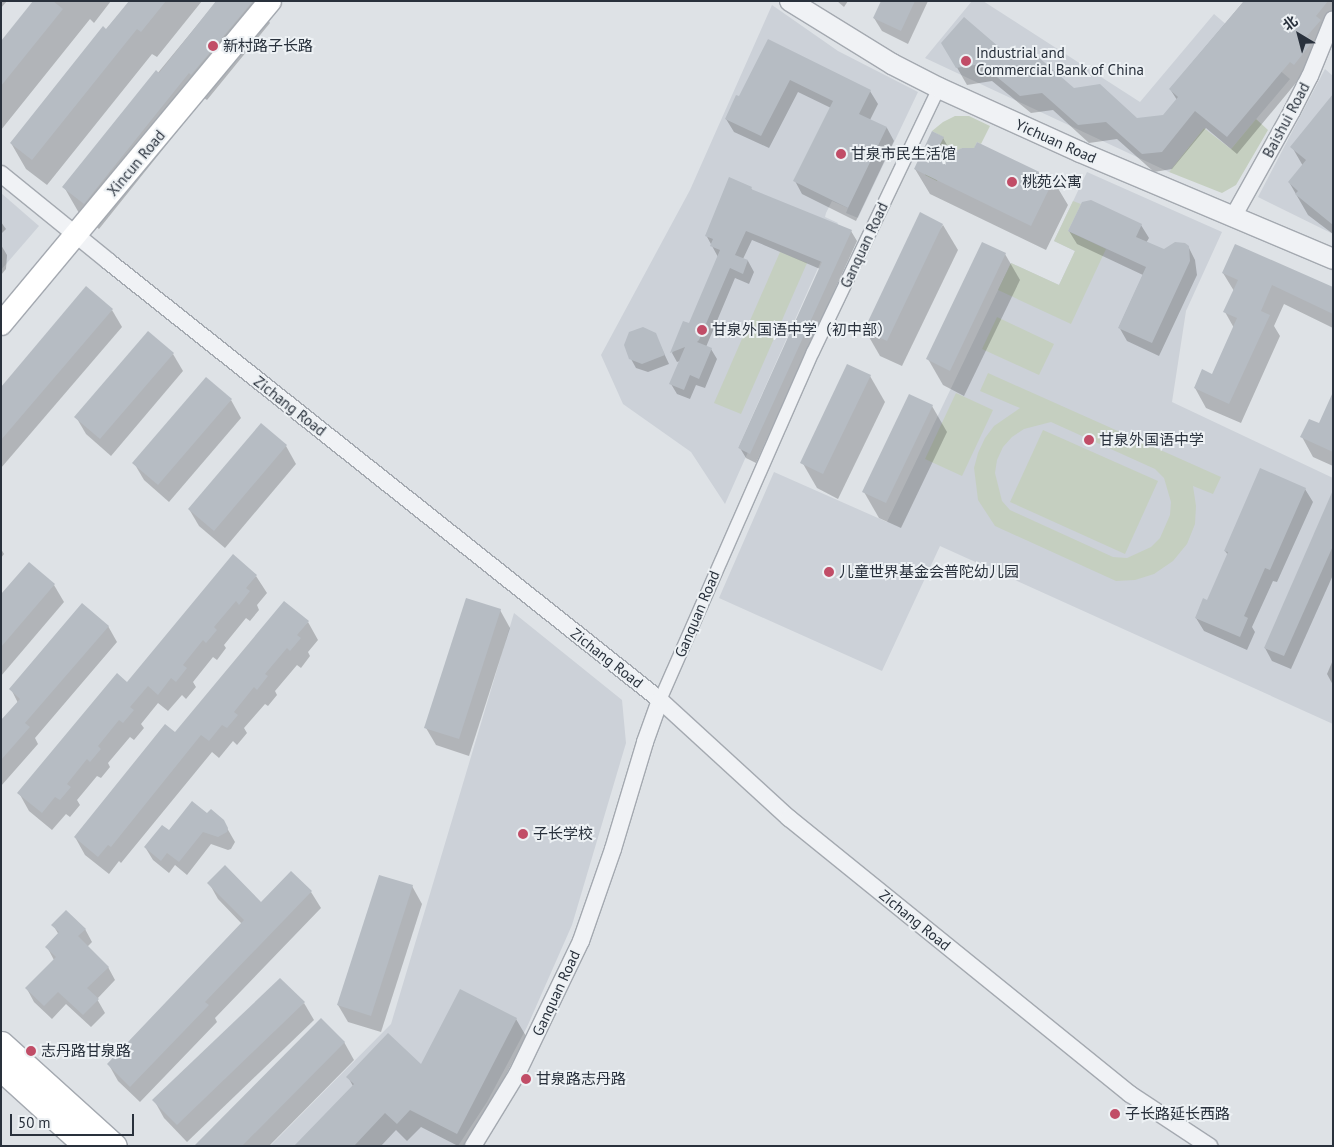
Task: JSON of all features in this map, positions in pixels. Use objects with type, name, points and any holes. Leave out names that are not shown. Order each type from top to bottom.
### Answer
[{"type":"main road","name":"Xincun Road","points":[[1,324],[270,1]]},
{"type":"main road","points":[[1,1044],[114,1146]]},
{"type":"main road","points":[[1,1068],[87,1146]]},
{"type":"street","name":"Yichuan Road","points":[[790,1],[892,64],[939,88],[1072,149],[1333,260]]},
{"type":"street","name":"Baishui Road","points":[[1232,217],[1310,76],[1333,19]]},
{"type":"street","name":"Ganquan Road","points":[[473,1146],[517,1074],[581,941],[613,849],[645,742],[660,700],[809,361],[939,88]]},
{"type":"street","name":"Zichang Road","points":[[1,174],[660,700],[797,824],[1130,1094],[1209,1146]]},
{"type":"shaded area","points":[[972,1],[983,1],[1140,102],[1214,14],[1290,79],[1231,149],[1204,128],[1169,172],[925,58]]},
{"type":"shaded area","name":"甘泉外国语中学（初中部）","points":[[772,5],[838,51],[918,92],[858,218],[846,213],[848,208],[832,201],[826,213],[825,217],[838,223],[738,448],[748,452],[725,504],[691,452],[623,404],[601,355],[690,190]]},
{"type":"shaded area","points":[[1325,69],[1333,76],[1333,234],[1258,197]]},
{"type":"shaded area","name":"甘泉外国语中学","points":[[1087,172],[1222,232],[1186,311],[1172,402],[1333,478],[1333,724],[940,546],[882,671],[719,598],[774,472],[887,522],[1011,263],[1059,285],[1075,251],[1054,241]]},
{"type":"shaded area","points":[[1,193],[39,226],[1,270]]},
{"type":"shaded area","name":"子长学校","points":[[514,613],[622,700],[626,743],[572,925],[527,1027],[487,1102],[458,1146],[270,1146],[391,1024]]},
{"type":"green space","points":[[955,116],[969,116],[990,126],[981,144],[977,142],[974,149],[962,148],[949,157],[937,181],[925,175],[943,137],[932,131],[943,122]]},
{"type":"green space","points":[[1256,119],[1268,130],[1236,185],[1222,193],[1169,172],[1204,128],[1231,149]]},
{"type":"green space","points":[[1073,201],[1081,204],[1068,231],[1106,249],[1071,324],[998,290],[1011,263],[1059,285],[1075,251],[1054,241]]},
{"type":"green space","points":[[780,252],[807,263],[741,414],[714,403]]},
{"type":"green space","points":[[997,317],[1054,344],[1039,375],[982,349]]},
{"type":"green space","points":[[988,373],[1221,477],[1213,494],[1193,486],[1196,506],[1195,524],[1187,544],[1173,561],[1154,574],[1135,580],[1116,581],[995,526],[978,500],[974,468],[985,438],[994,426],[1020,408],[980,391]],"holes":[[[1051,422],[1155,469],[1164,478],[1171,502],[1170,515],[1160,538],[1151,547],[1127,558],[1113,557],[1010,510],[1002,501],[995,473],[997,460],[1003,447],[1012,437],[1024,429]]]},
{"type":"green space","points":[[956,393],[993,410],[962,476],[925,459]]},
{"type":"green space","points":[[1043,430],[1158,481],[1125,554],[1010,502]]},
{"type":"building","points":[[33,1],[53,1],[63,9],[1,86],[1,41]]},
{"type":"building","points":[[129,1],[166,1],[141,32],[137,29],[32,160],[10,143],[103,26],[106,29]]},
{"type":"building","points":[[216,1],[253,1],[191,75],[189,73],[84,204],[62,187],[156,70],[159,73]]},
{"type":"building","points":[[881,1],[915,1],[901,31],[873,18]]},
{"type":"building","points":[[1244,1],[1328,1],[1316,16],[1321,20],[1307,36],[1313,41],[1294,65],[1290,62],[1227,137],[1195,111],[1162,152],[1142,154],[1106,122],[1078,125],[1042,93],[1020,96],[981,64],[956,68],[941,43],[964,17],[1014,60],[1037,56],[1074,88],[1100,84],[1137,118],[1163,115],[1178,97],[1169,89]]},
{"type":"building","points":[[768,39],[871,90],[859,114],[887,127],[848,208],[793,181],[833,101],[790,80],[761,136],[725,119],[736,95],[739,96]]},
{"type":"building","points":[[1333,94],[1333,225],[1295,194],[1298,191],[1288,182],[1306,160],[1290,147]]},
{"type":"building","name":"桃苑公寓","points":[[932,131],[944,137],[931,162],[962,148],[974,148],[977,142],[1054,179],[1031,226],[914,169]]},
{"type":"building","points":[[729,177],[752,187],[751,189],[852,230],[750,454],[738,448],[822,262],[746,231],[735,255],[748,260],[743,274],[730,268],[697,342],[712,348],[699,379],[690,375],[684,390],[669,384],[685,347],[670,353],[683,321],[689,323],[720,250],[710,246],[713,239],[705,236]]},
{"type":"building","points":[[1091,200],[1142,224],[1136,237],[1164,249],[1175,242],[1185,243],[1189,246],[1190,261],[1152,343],[1118,328],[1146,267],[1068,231],[1082,202]]},
{"type":"building","points":[[920,212],[943,224],[887,341],[864,330]]},
{"type":"building","points":[[982,242],[1006,253],[950,371],[926,359]]},
{"type":"building","points":[[1235,244],[1333,287],[1333,314],[1272,285],[1261,311],[1270,315],[1229,404],[1194,388],[1202,369],[1212,374],[1237,318],[1223,312],[1238,280],[1222,273]]},
{"type":"building","points":[[86,286],[113,309],[1,440],[1,387]]},
{"type":"building","points":[[643,327],[656,333],[665,355],[642,364],[629,359],[624,345],[629,332]]},
{"type":"building","points":[[148,331],[174,353],[100,439],[74,417]]},
{"type":"building","points":[[847,364],[871,375],[823,474],[800,463]]},
{"type":"building","points":[[206,377],[232,399],[158,485],[132,463]]},
{"type":"building","points":[[1333,392],[1333,452],[1300,437],[1309,419],[1319,423]]},
{"type":"building","points":[[909,394],[933,405],[886,503],[862,492]]},
{"type":"building","points":[[261,423],[287,445],[214,531],[188,509]]},
{"type":"building","points":[[1260,468],[1306,488],[1270,570],[1265,568],[1244,616],[1248,618],[1240,637],[1195,618],[1203,598],[1207,600],[1228,552],[1224,551]]},
{"type":"building","points":[[1333,490],[1333,546],[1284,656],[1264,648]]},
{"type":"building","points":[[233,554],[257,575],[246,588],[250,591],[239,605],[236,601],[214,627],[217,630],[206,643],[203,640],[183,665],[187,668],[176,682],[171,678],[158,695],[148,686],[130,707],[134,710],[123,723],[119,720],[98,746],[101,749],[90,762],[87,759],[67,784],[71,787],[60,800],[55,797],[42,813],[17,793],[117,673],[127,682]]},
{"type":"building","points":[[29,562],[55,584],[1,647],[1,594]]},
{"type":"building","points":[[466,598],[501,609],[459,739],[424,728]]},
{"type":"building","points":[[284,601],[309,621],[297,635],[301,638],[290,651],[287,648],[265,674],[268,676],[257,690],[254,687],[234,712],[238,715],[227,728],[222,725],[209,741],[201,735],[111,847],[108,845],[98,857],[74,837],[165,724],[175,732]]},
{"type":"building","points":[[82,603],[109,626],[25,723],[30,727],[1,760],[1,720],[20,699],[9,689]]},
{"type":"building","points":[[192,801],[207,813],[211,809],[224,820],[228,828],[227,832],[218,837],[203,832],[179,862],[167,853],[161,861],[144,847],[162,825],[169,830]]},
{"type":"building","points":[[225,865],[261,902],[291,871],[312,891],[205,1002],[209,1005],[130,1087],[107,1064],[244,920],[207,883]]},
{"type":"building","points":[[379,875],[413,885],[371,1016],[337,1005]]},
{"type":"building","points":[[66,910],[86,929],[78,936],[109,967],[87,988],[99,999],[83,1015],[58,992],[44,1006],[25,988],[56,957],[45,947],[59,932],[51,925]]},
{"type":"building","points":[[280,978],[305,1002],[177,1125],[152,1100]]},
{"type":"building","points":[[460,989],[517,1018],[457,1134],[410,1110],[397,1124],[385,1113],[354,1146],[294,1146],[354,1084],[346,1077],[388,1033],[421,1064]]},
{"type":"building","points":[[321,1018],[345,1042],[242,1146],[194,1146]]},
{"type":"place","name":"新村路子长路","points":[[213,46]]},
{"type":"place","name":"Industrial and Commercial Bank of China","points":[[966,61]]},
{"type":"place","name":"甘泉市民生活馆","points":[[841,154]]},
{"type":"place","name":"桃苑公寓","points":[[1012,182]]},
{"type":"place","name":"甘泉外国语中学（初中部）","points":[[702,330]]},
{"type":"place","name":"甘泉外国语中学","points":[[1089,440]]},
{"type":"place","name":"儿童世界基金会普陀幼儿园","points":[[829,572]]},
{"type":"place","name":"子长学校","points":[[523,834]]},
{"type":"place","name":"志丹路甘泉路","points":[[31,1051]]},
{"type":"place","name":"甘泉路志丹路","points":[[526,1079]]},
{"type":"place","name":"子长路延长西路","points":[[1115,1114]]}]
